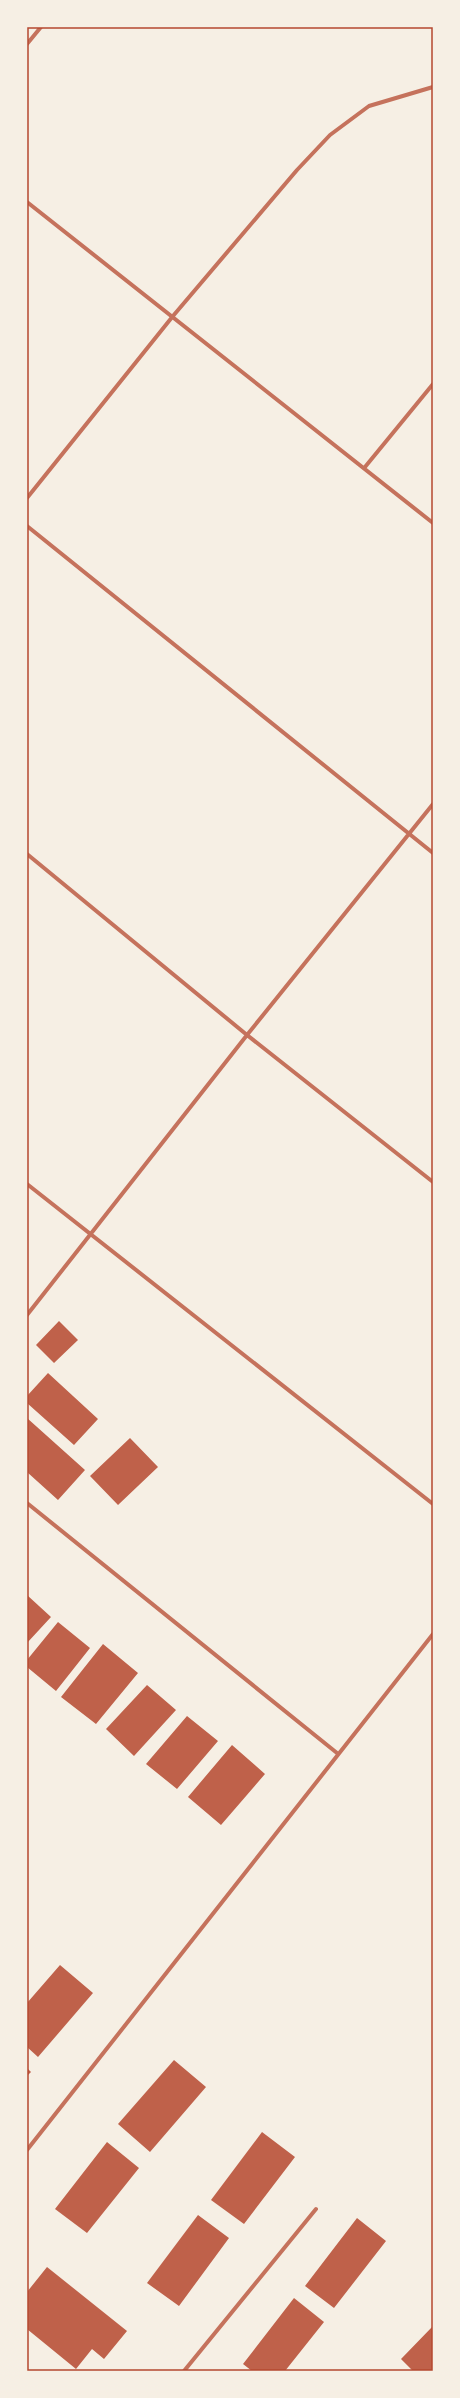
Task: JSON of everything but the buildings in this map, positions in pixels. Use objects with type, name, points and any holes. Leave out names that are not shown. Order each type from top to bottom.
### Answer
[{"type":"street","points":[[27,44],[41,27]]},
{"type":"street","points":[[27,498],[173,316],[297,170],[330,135],[369,106],[433,87]]},
{"type":"street","points":[[27,202],[365,467],[433,523]]},
{"type":"street","points":[[365,467],[433,384]]},
{"type":"street","points":[[27,526],[433,853]]},
{"type":"street","points":[[27,1315],[247,1035],[410,835],[433,804]]},
{"type":"street","points":[[27,854],[247,1035],[433,1182]]},
{"type":"street","points":[[27,1184],[433,1504]]},
{"type":"street","points":[[27,1503],[337,1753]]},
{"type":"street","points":[[27,2150],[337,1753],[433,1634]]},
{"type":"street","points":[[184,2371],[316,2209]]}]
